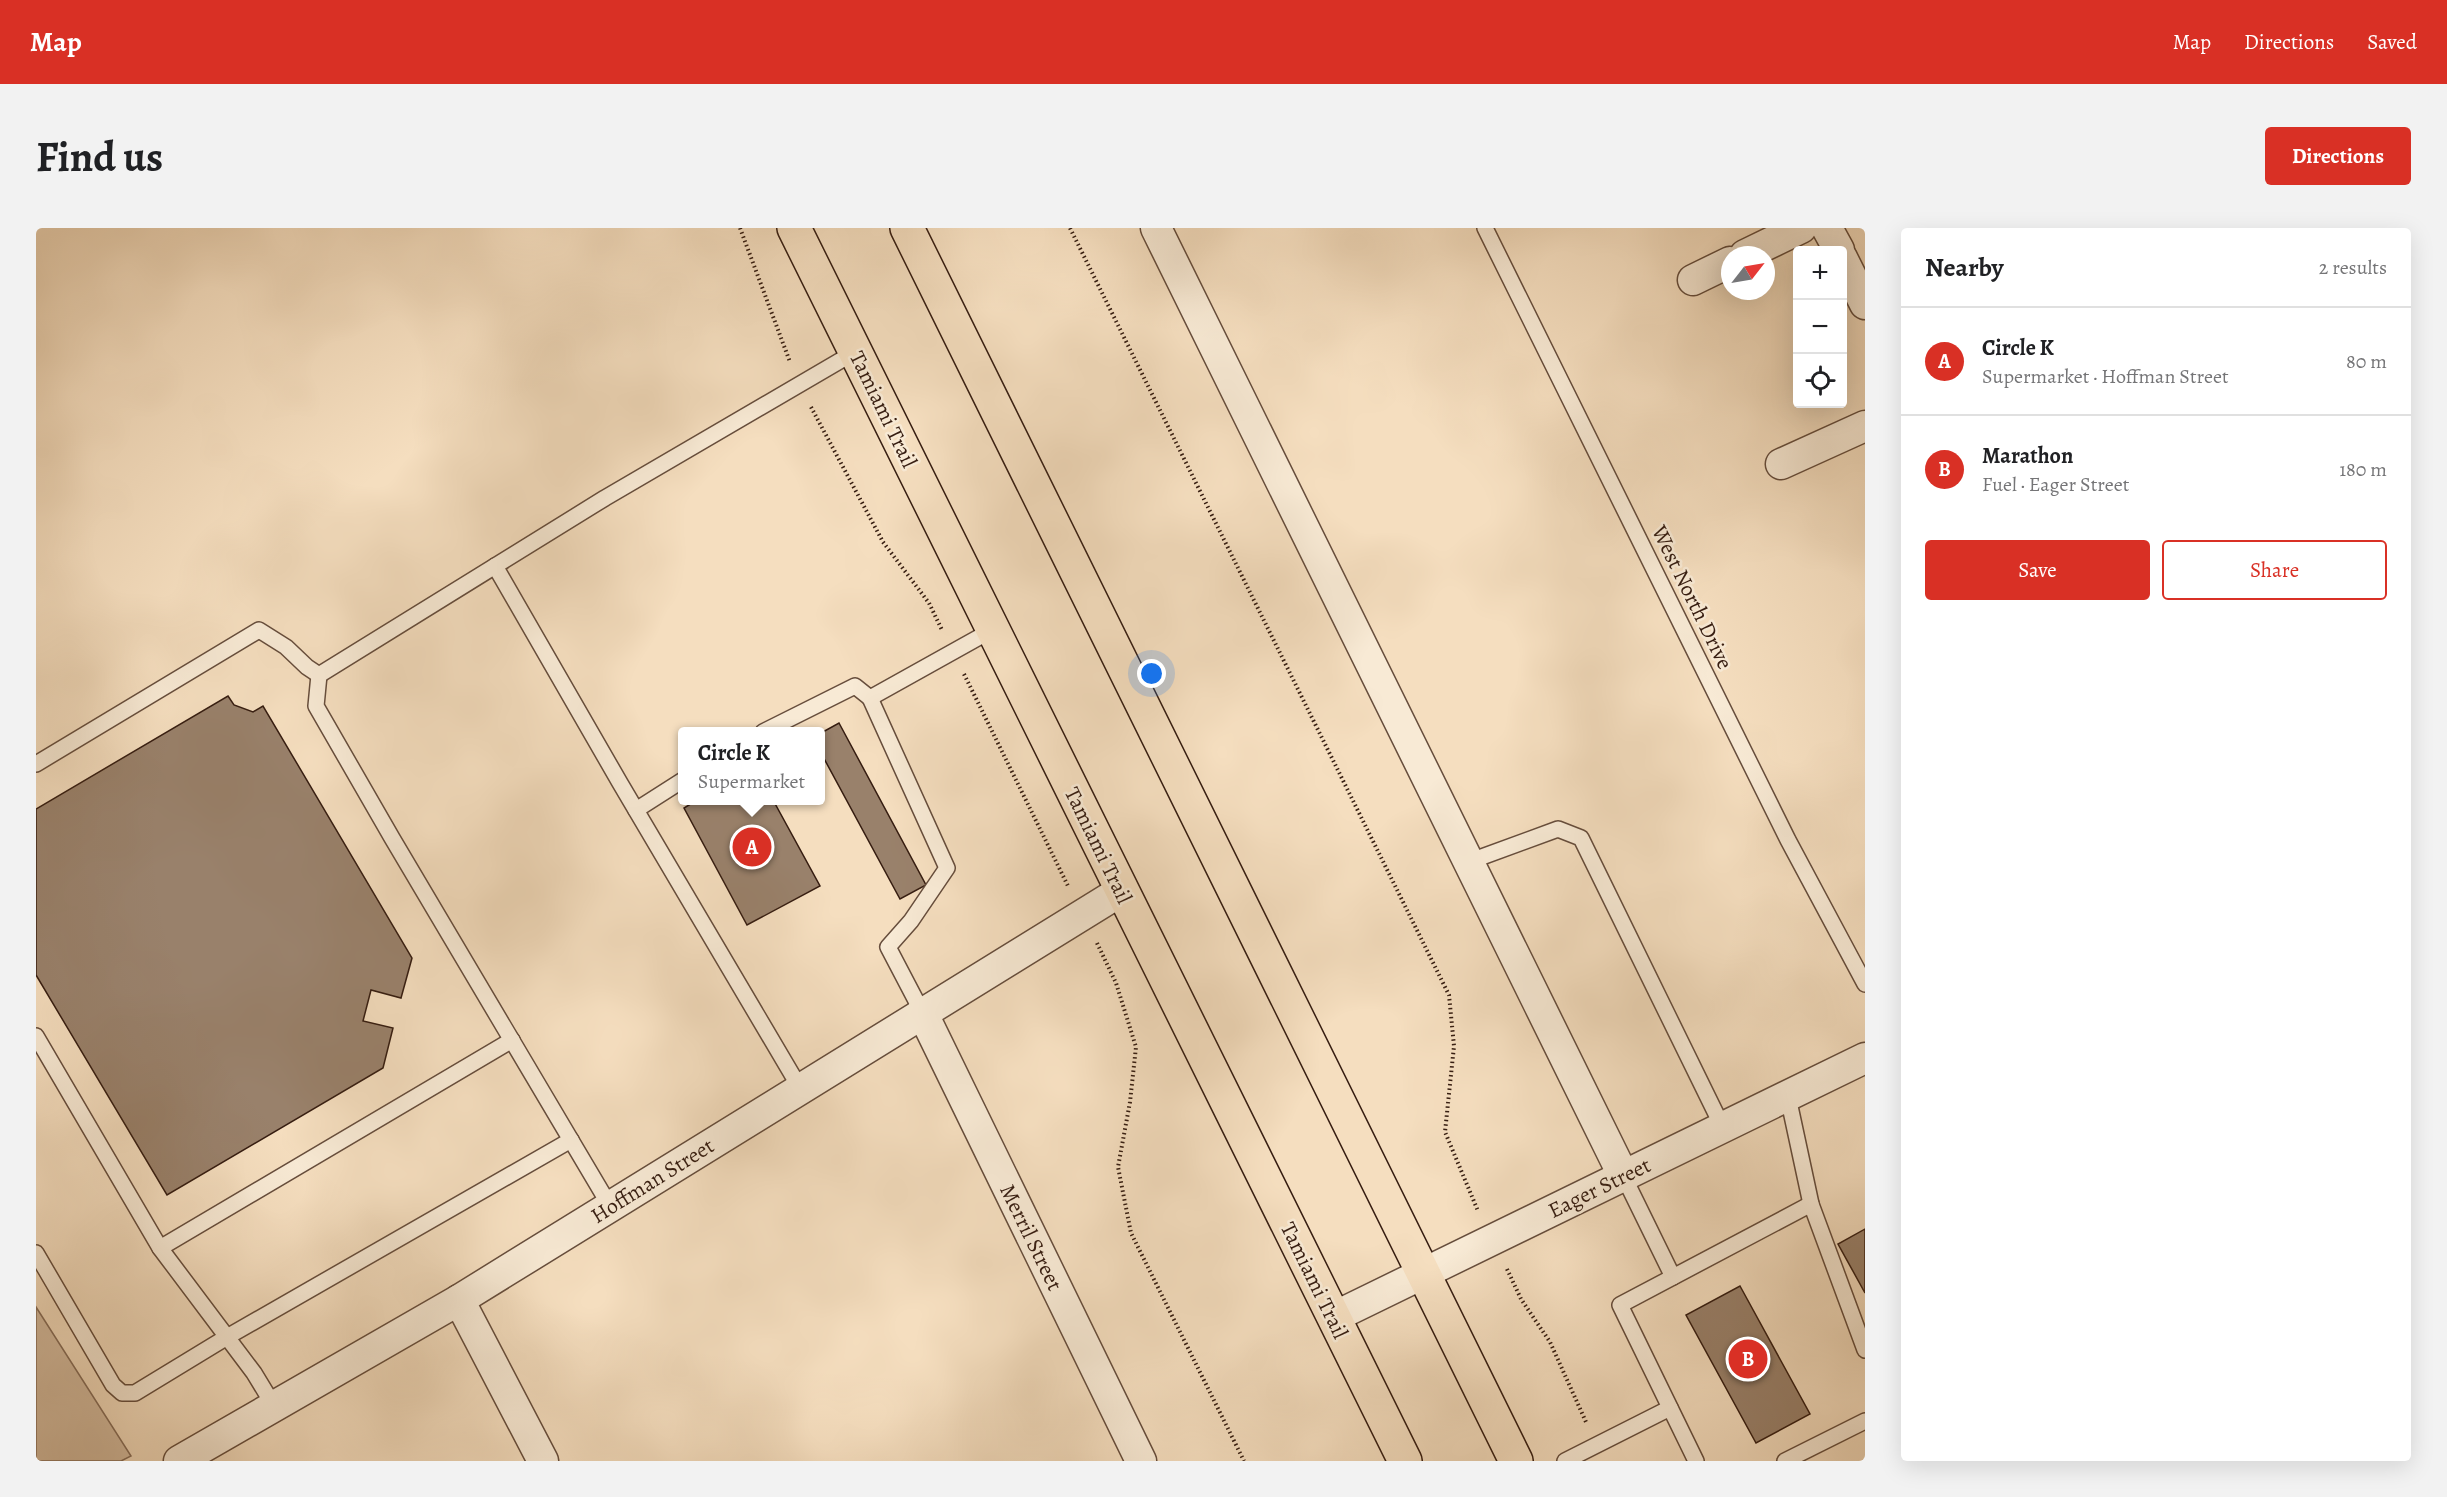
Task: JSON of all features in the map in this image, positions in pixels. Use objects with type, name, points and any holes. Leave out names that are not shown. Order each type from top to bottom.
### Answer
[{"type":"main road","name":"Tamiami Trail","points":[[794,228],[1405,1461]]},
{"type":"main road","points":[[907,228],[1516,1461]]},
{"type":"street","points":[[1156,228],[1623,1175]]},
{"type":"street","points":[[1764,246],[1801,228]]},
{"type":"street","points":[[1827,228],[1837,246]]},
{"type":"street","points":[[1693,280],[1721,266]]},
{"type":"street","points":[[1847,268],[1865,304]]},
{"type":"street","points":[[1781,464],[1865,426]]},
{"type":"street","name":"Hoffman Street","points":[[180,1461],[459,1300],[1121,891]]},
{"type":"street","name":"Merril Street","points":[[922,1012],[1141,1461]]},
{"type":"street","name":"Eager Street","points":[[1334,1317],[1865,1058]]},
{"type":"street","points":[[459,1300],[543,1461]]},
{"type":"lane","name":"West North Drive","points":[[1485,228],[1788,840],[1865,984]]},
{"type":"lane","points":[[319,675],[605,498],[855,352]]},
{"type":"lane","points":[[495,566],[800,1088]]},
{"type":"lane","points":[[36,764],[259,630],[286,647],[306,667],[319,675]]},
{"type":"lane","points":[[870,698],[992,630]]},
{"type":"lane","points":[[319,675],[316,706],[610,1206]]},
{"type":"lane","points":[[773,727],[855,686],[870,698],[947,868],[911,921],[888,947],[922,1012]]},
{"type":"lane","points":[[636,810],[678,783]]},
{"type":"lane","points":[[1468,862],[1558,829],[1581,838],[1723,1128]]},
{"type":"lane","points":[[36,1036],[160,1248],[254,1373],[274,1406]]},
{"type":"lane","points":[[160,1248],[512,1040]]},
{"type":"lane","points":[[1788,1097],[1811,1204],[1865,1350]]},
{"type":"lane","points":[[36,1252],[114,1385],[122,1393],[135,1393],[227,1337],[571,1140]]},
{"type":"lane","points":[[1623,1175],[1673,1277]]},
{"type":"lane","points":[[1696,1461],[1620,1305],[1811,1204]]},
{"type":"lane","points":[[1565,1461],[1670,1408]]},
{"type":"lane","points":[[1785,1461],[1865,1421]]},
{"type":"path","points":[[740,228],[799,385],[883,542],[928,603],[1116,983],[1136,1047],[1130,1102],[1118,1167],[1131,1233],[1244,1461]]},
{"type":"path","points":[[1070,228],[1449,995],[1454,1046],[1444,1132],[1467,1190],[1521,1299],[1550,1342],[1597,1445]]},
{"type":"shaded area","points":[[36,1307],[131,1456],[121,1461],[36,1461]]},
{"type":"building","points":[[228,696],[234,705],[253,712],[263,706],[412,958],[401,998],[371,990],[363,1021],[393,1028],[383,1068],[167,1195],[36,975],[36,809]]},
{"type":"building","points":[[839,723],[926,885],[900,899],[825,760],[825,731]]},
{"type":"building","points":[[689,805],[776,805],[820,886],[747,925],[684,808]]},
{"type":"building","points":[[1865,1229],[1865,1293],[1838,1244]]},
{"type":"building","points":[[1740,1286],[1810,1414],[1756,1443],[1686,1315]]},
{"type":"place","name":"Circle K","points":[[752,847]]},
{"type":"place","name":"Marathon","points":[[1748,1359]]}]
